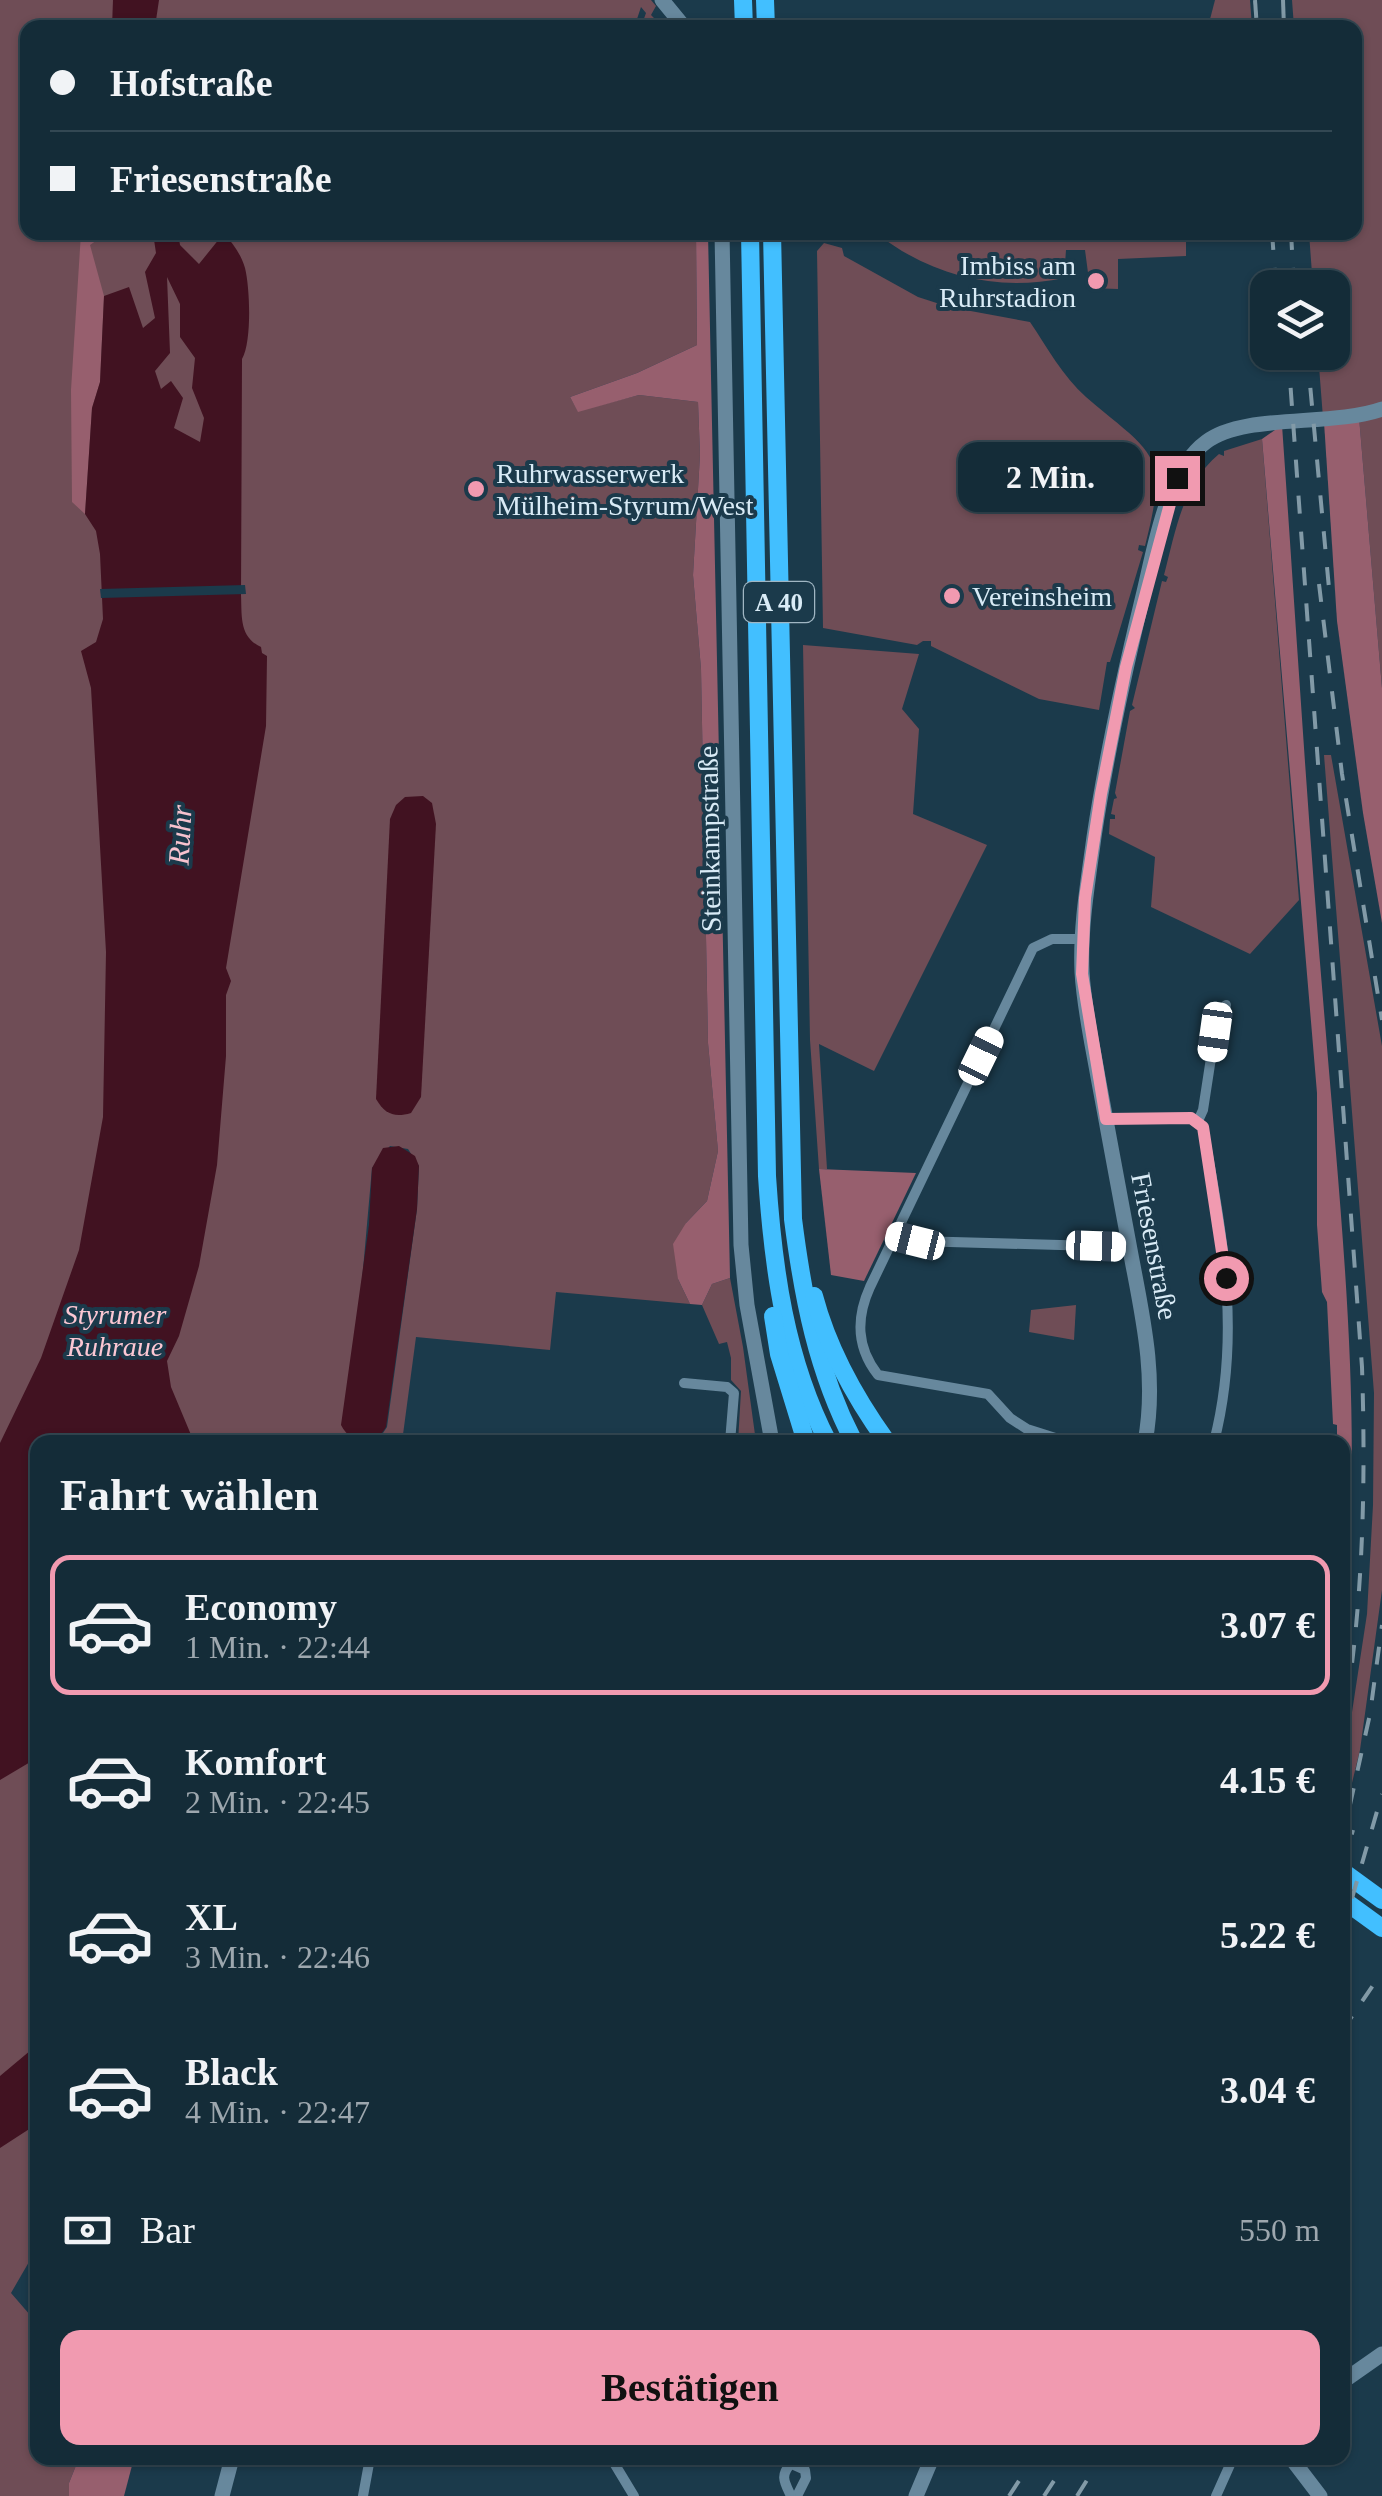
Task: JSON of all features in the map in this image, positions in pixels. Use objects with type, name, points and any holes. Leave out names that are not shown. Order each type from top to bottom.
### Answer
[{"type":"highway","name":"A 40","points":[[750,240],[767,1176],[772,1255],[794,1359],[825,1435]]},
{"type":"highway","name":"A 40","points":[[772,240],[792,1219],[816,1354],[850,1435]]},
{"type":"highway","points":[[792,1219],[819,1316],[853,1390],[883,1435]]},
{"type":"highway","points":[[772,1255],[771,1304],[779,1354],[804,1435]]},
{"type":"highway","points":[[1350,1877],[1382,1900]]},
{"type":"highway","points":[[1350,1905],[1382,1928]]},
{"type":"street","name":"Steinkampstraße","points":[[722,240],[742,1245],[747,1305],[771,1435]]},
{"type":"street","name":"Friesenstraße","points":[[1146,1435],[1150,1388],[1148,1339],[1086,1006],[1082,939],[1099,805],[1118,706],[1158,540],[1177,478],[1187,459],[1222,432],[1341,419],[1382,409]]},
{"type":"street","points":[[1045,1435],[1010,1418],[988,1394],[878,1375],[868,1362],[861,1340],[860,1309],[1033,948],[1052,939],[1082,939]]},
{"type":"street","points":[[1198,1121],[1215,1032],[1226,1006]]},
{"type":"street","points":[[1106,1119],[1191,1118],[1203,1127],[1222,1239],[1230,1317],[1228,1378],[1216,1435]]},
{"type":"street","points":[[894,1236],[915,1241],[1130,1248]]},
{"type":"street","points":[[684,1383],[727,1386],[734,1393],[731,1435]]},
{"type":"street","points":[[1350,2376],[1382,2354]]},
{"type":"street","points":[[222,2496],[230,2465]]},
{"type":"street","points":[[363,2496],[369,2465]]},
{"type":"street","points":[[615,2465],[634,2496]]},
{"type":"street","points":[[790,2465],[782,2480],[794,2496],[806,2478],[805,2470],[796,2465]]},
{"type":"street","points":[[916,2496],[929,2465]]},
{"type":"street","points":[[1216,2496],[1230,2465]]},
{"type":"street","points":[[1297,2465],[1320,2496]]},
{"type":"green space","points":[[0,0],[651,0],[656,6],[651,15],[656,20],[644,20],[646,13],[641,7],[637,20],[20,20],[20,240],[696,240],[697,345],[637,373],[570,397],[578,411],[639,395],[698,402],[700,455],[693,575],[701,669],[708,1043],[718,1151],[707,1201],[686,1223],[678,1279],[690,1304],[556,1292],[550,1350],[416,1337],[403,1435],[382,1435],[387,1427],[417,1209],[419,1166],[408,1149],[390,1146],[372,1168],[348,1435],[30,1435],[30,2260],[11,2293],[30,2315],[30,2465],[76,2465],[69,2496],[0,2496]]},
{"type":"green space","points":[[1215,0],[1250,0],[1251,20],[1210,20]]},
{"type":"green space","points":[[1292,0],[1382,0],[1382,406],[1323,418],[1319,370],[1350,370],[1350,270],[1312,270],[1310,240],[1362,240],[1362,20],[1293,20]]},
{"type":"green space","points":[[886,240],[1186,240],[1186,256],[1118,259],[1118,289],[1090,288],[1085,250],[1066,250],[1064,278],[1014,283],[965,277]]},
{"type":"green space","points":[[824,243],[842,248],[844,256],[918,297],[949,307],[1030,322],[1070,380],[1128,432],[1150,458],[1156,491],[1152,515],[1145,546],[1139,545],[1138,550],[1143,552],[1107,662],[1099,710],[1039,699],[931,646],[931,641],[917,645],[823,628],[817,251]]},
{"type":"green space","points":[[1382,411],[1382,688],[1359,417]]},
{"type":"green space","points":[[1262,439],[1299,900],[1250,954],[1151,907],[1155,857],[1109,834],[1110,819],[1115,819],[1111,814],[1130,711],[1135,708],[1132,705],[1162,581],[1166,582],[1168,577],[1164,575],[1182,509],[1196,480],[1219,454],[1224,456],[1224,451]]},
{"type":"green space","points":[[803,645],[919,654],[902,709],[919,729],[913,814],[987,845],[874,1071],[819,1044],[827,1169],[819,1169],[810,1040]]},
{"type":"green space","points":[[1324,755],[1331,755],[1382,1046],[1382,1590],[1360,1750],[1350,1791],[1350,1725],[1367,1614],[1374,1393]]},
{"type":"green space","points":[[730,1278],[755,1435],[738,1435],[741,1391],[731,1380],[727,1342],[719,1344],[702,1305],[712,1284]]},
{"type":"green space","points":[[1076,1305],[1074,1340],[1029,1332],[1031,1310]]},
{"type":"shaded area","points":[[81,240],[97,240],[90,245],[104,296],[100,382],[92,408],[85,514],[72,502],[71,390]]},
{"type":"shaded area","points":[[696,240],[708,240],[730,1278],[712,1284],[702,1305],[690,1304],[678,1279],[673,1244],[707,1201],[718,1151],[708,1043],[701,669],[693,575],[700,455],[698,402],[639,395],[578,412],[570,397],[637,373],[697,345]]},
{"type":"shaded area","points":[[1359,417],[1382,688],[1382,923],[1337,621],[1324,422]]},
{"type":"shaded area","points":[[1282,425],[1348,1326],[1352,1478],[1350,1529],[1350,1435],[1337,1435],[1337,1425],[1333,1424],[1327,1302],[1322,1292],[1317,1225],[1317,1093],[1262,439]]},
{"type":"shaded area","points":[[819,1169],[916,1173],[864,1281],[831,1275]]},
{"type":"shaded area","points":[[76,2465],[132,2465],[124,2496],[69,2496]]},
{"type":"water","points":[[113,0],[159,0],[156,20],[112,20]]},
{"type":"water","name":"Styrumer Ruhraue","points":[[154,240],[179,240],[199,264],[218,240],[229,240],[245,268],[249,315],[242,359],[241,611],[245,632],[267,656],[266,726],[226,968],[231,981],[226,995],[226,1056],[217,1165],[199,1266],[179,1336],[167,1361],[171,1387],[191,1435],[30,1435],[30,1762],[0,1780],[0,1443],[41,1358],[79,1250],[103,1117],[106,952],[91,688],[81,651],[96,642],[103,619],[100,554],[96,531],[85,514],[92,408],[100,382],[104,296],[129,287],[143,328],[155,318],[145,272],[156,253]],"holes":[[[167,277],[180,304],[180,337],[195,358],[192,388],[204,418],[200,442],[174,428],[183,398],[171,381],[161,389],[155,371],[170,353]]]},
{"type":"water","points":[[423,796],[432,803],[436,824],[421,1097],[411,1113],[395,1115],[376,1099],[390,819],[405,797]]},
{"type":"water","points":[[399,1146],[415,1156],[419,1166],[417,1209],[386,1427],[380,1435],[349,1435],[341,1425],[369,1225],[372,1168],[383,1148]]},
{"type":"water","points":[[30,2051],[30,2129],[0,2148],[0,2076]]},
{"type":"pier","points":[[245,585],[246,594],[101,598],[100,589]]},
{"type":"railway","points":[[1255,0],[1256,20]]},
{"type":"railway","points":[[1283,0],[1284,20]]},
{"type":"railway","points":[[1273,240],[1275,270]]},
{"type":"railway","points":[[1291,240],[1293,270]]},
{"type":"railway","points":[[1289,370],[1362,1367],[1361,1550],[1350,1679]]},
{"type":"railway","points":[[1309,370],[1330,599]]},
{"type":"railway","points":[[1319,584],[1342,774],[1382,1020]]},
{"type":"railway","points":[[1350,1805],[1370,1714],[1382,1625]]},
{"type":"railway","points":[[1350,1905],[1382,1794]]},
{"type":"railway","points":[[1350,1841],[1353,1830]]},
{"type":"railway","points":[[1350,2019],[1382,1972]]},
{"type":"railway","points":[[1009,2496],[1029,2465]]},
{"type":"railway","points":[[1044,2496],[1064,2465]]},
{"type":"railway","points":[[1077,2496],[1097,2465]]},
{"type":"place","name":"Imbiss am Ruhrstadion","points":[[1096,281]]},
{"type":"place","name":"Ruhrwasserwerk Mülheim-Styrum/West","points":[[476,489]]},
{"type":"place","name":"Vereinsheim","points":[[952,596]]},
{"type":"route","points":[[1177,478],[1126,667],[1101,794],[1085,898],[1082,974],[1106,1119],[1191,1118],[1203,1127],[1226,1278]]},
{"type":"water label","name":"Ruhr","points":[[180,835]]}]
